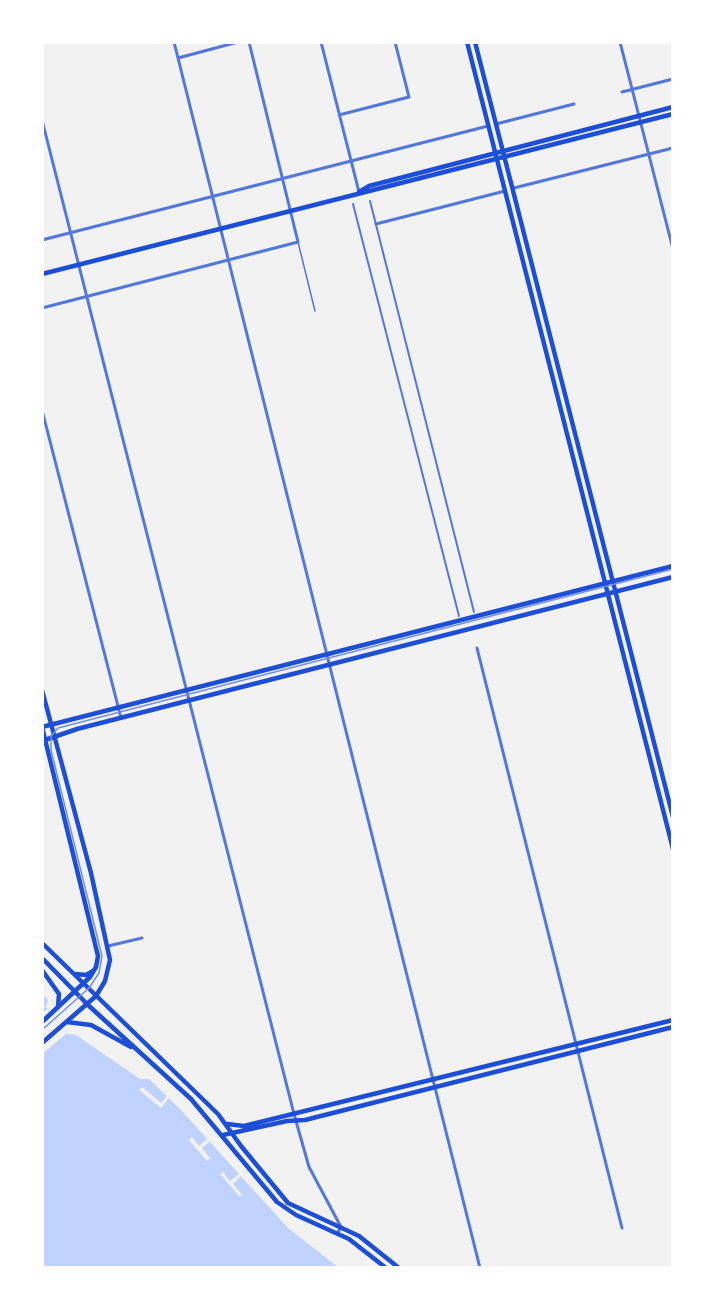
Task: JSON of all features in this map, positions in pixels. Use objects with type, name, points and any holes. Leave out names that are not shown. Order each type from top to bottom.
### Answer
[{"type":"main road","points":[[467,42],[673,849]]},
{"type":"main road","points":[[475,42],[673,817]]},
{"type":"main road","points":[[359,192],[369,186],[673,107]]},
{"type":"main road","points":[[42,274],[673,114]]},
{"type":"main road","points":[[42,1022],[75,993],[94,971],[97,962],[97,945],[42,727],[673,566]]},
{"type":"main road","points":[[45,740],[189,700],[673,577]]},
{"type":"main road","points":[[42,690],[110,960],[108,975],[96,996],[42,1043]]},
{"type":"main road","points":[[42,943],[226,1124],[288,1203],[358,1236],[399,1268]]},
{"type":"main road","points":[[42,958],[75,993],[191,1099],[277,1202],[296,1215],[338,1234],[386,1268]]},
{"type":"main road","points":[[42,970],[59,994],[57,1010]]},
{"type":"main road","points":[[73,972],[81,975],[94,971]]},
{"type":"main road","points":[[226,1124],[244,1126],[673,1020]]},
{"type":"main road","points":[[68,1022],[91,1025],[138,1051]]},
{"type":"main road","points":[[223,1135],[233,1135],[297,1121],[436,1088],[673,1027]]},
{"type":"street","points":[[174,42],[480,1268]]},
{"type":"street","points":[[178,58],[238,42]]},
{"type":"street","points":[[42,308],[298,243],[249,42]]},
{"type":"street","points":[[321,42],[359,192]]},
{"type":"street","points":[[339,115],[409,97],[395,42]]},
{"type":"street","points":[[620,42],[673,249]]},
{"type":"street","points":[[622,92],[673,79]]},
{"type":"street","points":[[496,124],[574,104]]},
{"type":"street","points":[[42,120],[294,1114],[309,1167],[341,1227],[338,1234]]},
{"type":"street","points":[[42,240],[488,126]]},
{"type":"street","points":[[514,188],[673,148]]},
{"type":"street","points":[[376,224],[505,191]]},
{"type":"street","points":[[370,201],[474,612]]},
{"type":"street","points":[[353,204],[459,616]]},
{"type":"street","points":[[42,410],[121,718]]},
{"type":"street","points":[[477,648],[622,1228]]},
{"type":"street","points":[[108,946],[142,938]]},
{"type":"lane","points":[[298,243],[315,311]]},
{"type":"water","points":[[42,993],[48,1000],[46,1007],[68,1034],[76,1035],[140,1079],[149,1079],[180,1109],[288,1228],[339,1268],[42,1268]]},
{"type":"pier","points":[[47,1009],[67,1033],[42,1054],[42,1013]]},
{"type":"pier","points":[[142,1087],[161,1103],[167,1096],[169,1098],[161,1108],[139,1090]]},
{"type":"pier","points":[[192,1137],[199,1146],[207,1139],[210,1141],[202,1148],[210,1158],[207,1161],[189,1140]]},
{"type":"pier","points":[[223,1172],[230,1181],[239,1174],[241,1176],[233,1184],[242,1195],[240,1197],[220,1174]]},
{"type":"tram line","points":[[42,1030],[89,988],[99,973],[102,956],[51,750],[51,736],[58,728],[673,569]]}]
